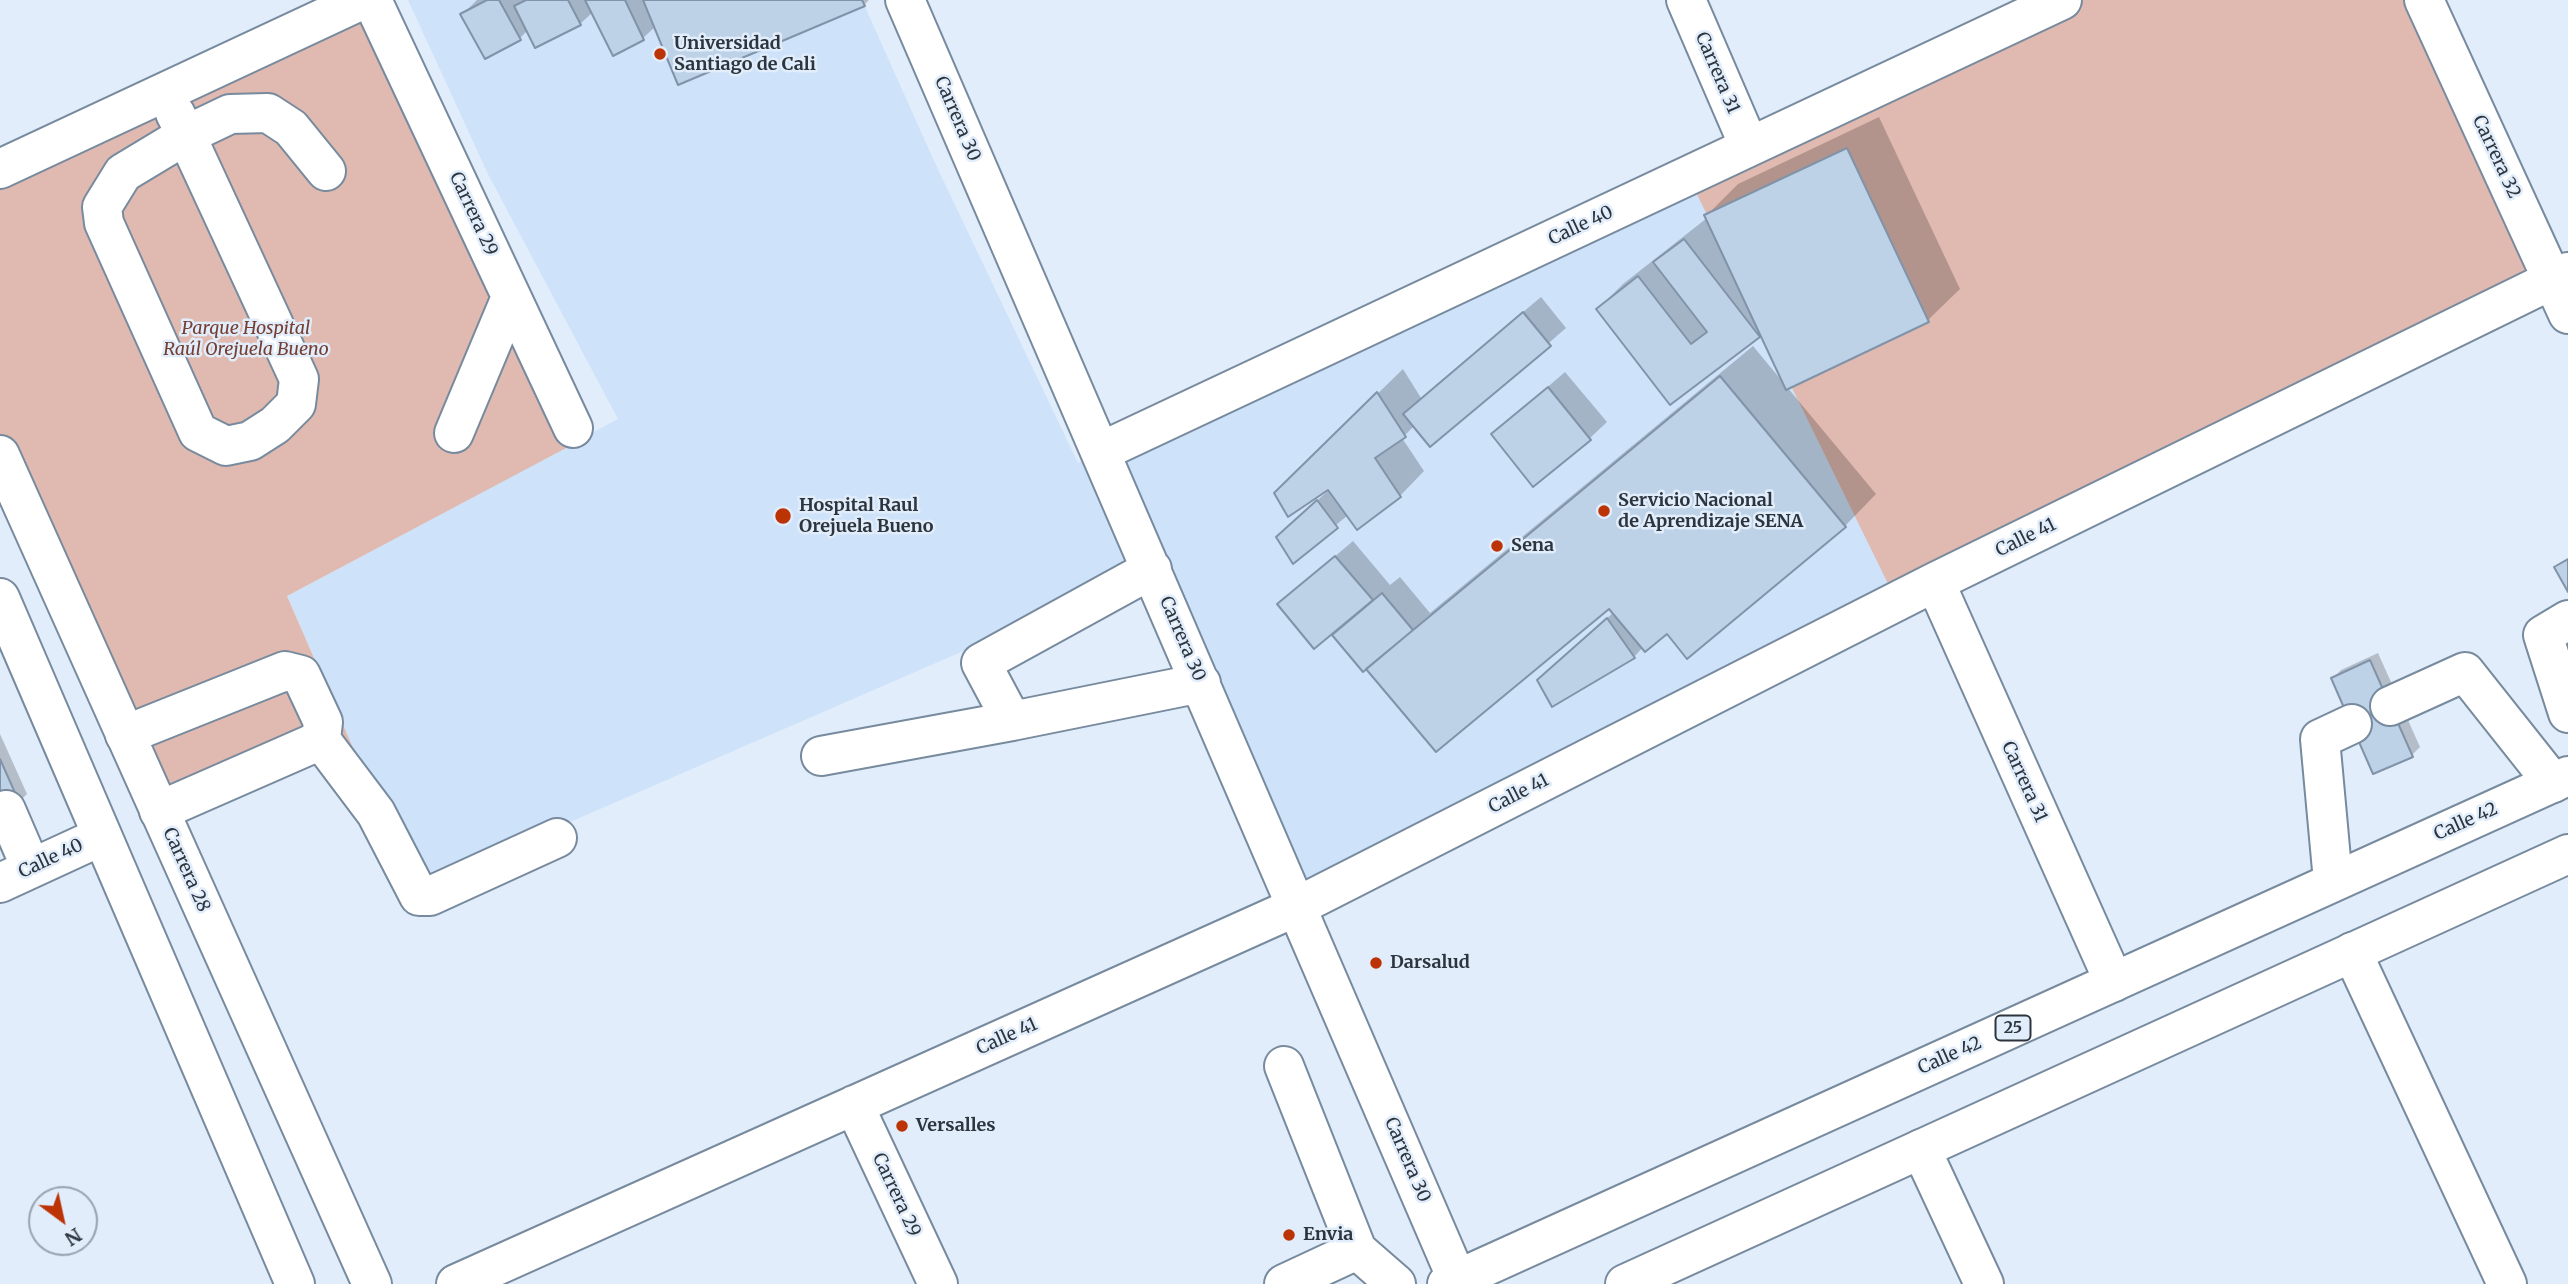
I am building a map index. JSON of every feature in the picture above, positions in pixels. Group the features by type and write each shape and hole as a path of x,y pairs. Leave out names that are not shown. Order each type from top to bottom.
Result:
{"street":[{"path":"0,169 362,0"},
{"name":"Carrera 29","path":"372,0 573,428"},
{"name":"Carrera 30","path":"905,0 1298,906 1452,1282"},
{"name":"Carrera 31","path":"1686,0 1749,146"},
{"name":"Carrera 32","path":"2424,0 2560,276 2568,314"},
{"name":"Calle 40","path":"1100,452 2054,2"},
{"path":"164,92 186,135 299,379 296,404 275,425 250,441 226,446 198,432 104,223 102,207 124,173 186,135 230,114 268,113 291,128 326,171"},
{"name":"Calle 41","path":"456,1284 1298,906 1935,582 2560,276"},
{"path":"454,433 511,297"},
{"name":"Carrera 28","path":"0,455 372,1284"},
{"path":"1012,721 981,663 1152,569"},
{"name":"Carrera 31","path":"1935,582 2114,982"},
{"path":"0,598 295,1284"},
{"path":"2568,620 2543,635 2568,713"},
{"path":"125,735 285,671 301,674 323,722 321,740 376,813 419,897 430,896 557,838"},
{"path":"2390,706 2465,672 2561,780"},
{"path":"821,756 1201,683"},
{"path":"2333,881 2320,738 2352,724"},
{"path":"159,811 321,740"},
{"name":"Calle 42","path":"1452,1282 2561,780"},
{"path":"6,810 16,876"},
{"name":"Calle 40","path":"16,876 102,836"},
{"path":"1625,1284 2568,854"},
{"path":"2353,952 2507,1284"},
{"path":"1284,1066 1357,1250 1396,1284"},
{"name":"Carrera 29","path":"855,1105 938,1284"},
{"path":"1921,1149 1984,1284"},
{"path":"1284,1284 1357,1250"}],"shaded area":[{"path":"408,0 862,0 934,161 1078,463 2062,0 2552,280 1298,906 1152,569 425,885 354,750 287,596 618,419 488,174"}],"green space":[{"path":"2062,0 2424,0 2552,280 1897,602 1688,176"},
{"name":"Parque Hospital Raúl Orejuela Bueno","path":"363,12 568,447 287,596 354,750 159,811 0,437 0,178"}],"building":[{"path":"487,0 499,0 521,40 485,59 460,14"},
{"path":"526,0 568,0 581,25 535,48 514,6"},
{"path":"585,0 625,0 644,40 613,56"},
{"path":"643,0 862,0 865,6 678,85"},
{"path":"1847,148 1929,322 1786,390 1704,215"},
{"path":"1684,239 1760,337 1670,405 1596,309 1638,276 1691,344 1707,332 1653,262"},
{"path":"1523,312 1551,346 1430,447 1403,414"},
{"path":"1720,376 1846,527 1687,659 1667,634 1645,652 1609,609 1436,752 1366,669"},
{"path":"1548,387 1591,440 1533,487 1491,434"},
{"path":"1377,392 1406,437 1375,458 1401,497 1357,530 1328,490 1288,517 1274,493"},
{"path":"1317,500 1338,528 1293,564 1276,537"},
{"path":"1335,556 1373,600 1314,649 1277,604"},
{"path":"2568,559 2568,592 2554,567"},
{"path":"1382,593 1413,630 1363,672 1332,635"},
{"path":"1607,618 1635,658 1552,707 1537,680"},
{"path":"2370,660 2413,757 2373,774 2331,678"},
{"path":"0,759 20,804 0,812"}],"place":[{"name":"Universidad Santiago de Cali","path":"660,54"},
{"name":"Servicio Nacional de Aprendizaje SENA","path":"1604,511"},
{"name":"Hospital Raul Orejuela Bueno","path":"783,516"},
{"name":"Sena","path":"1497,546"},
{"name":"Darsalud","path":"1376,963"},
{"name":"Versalles","path":"902,1126"},
{"name":"Envia","path":"1289,1235"}]}
